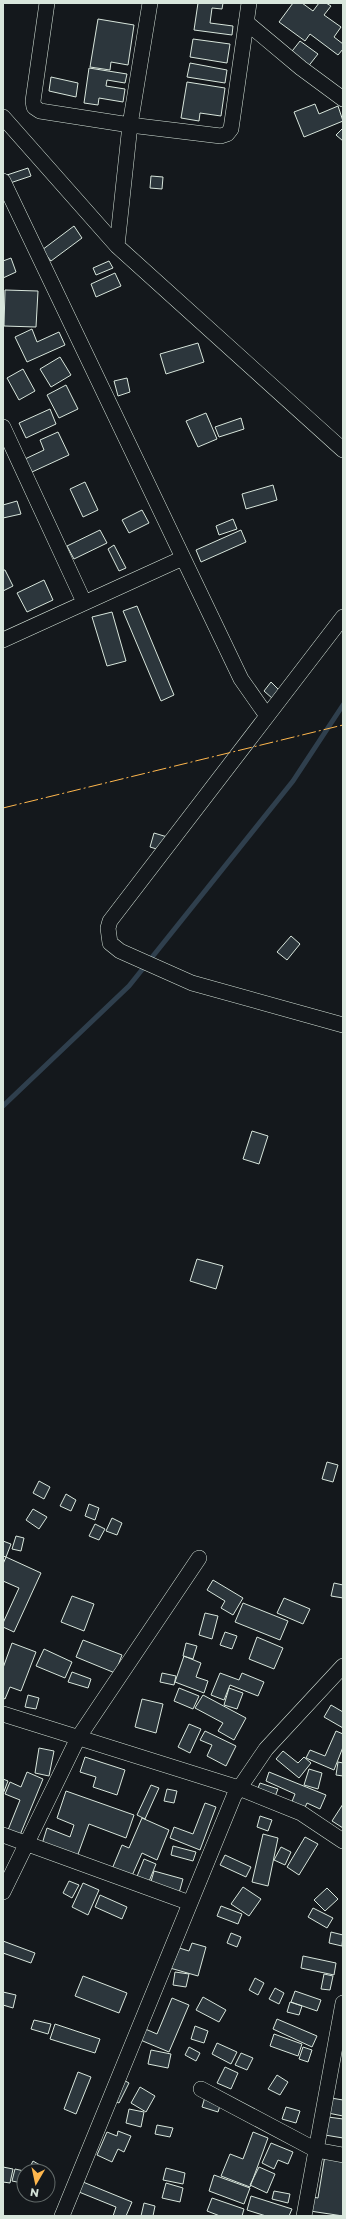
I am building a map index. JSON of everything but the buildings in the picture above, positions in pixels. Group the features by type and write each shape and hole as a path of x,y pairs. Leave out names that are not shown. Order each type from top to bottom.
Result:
{"street":[{"path":"47,3 33,101 34,107 40,111 130,125 221,136 227,134 231,129 249,3"},
{"path":"117,246 130,125 150,3"},
{"path":"246,22 301,68 343,99"},
{"path":"3,117 117,246 343,450"},
{"path":"3,181 241,679 267,716"},
{"path":"3,427 84,602"},
{"path":"3,640 183,558"},
{"path":"343,617 110,921 108,928 110,943 120,951 192,983 343,1025"},
{"path":"3,1892 78,1738 199,1558"},
{"path":"62,2216 234,1796 266,1749 343,1666"},
{"path":"3,1714 239,1788 301,1813 343,1841"},
{"path":"3,1835 190,1903"},
{"path":"304,2216 343,2002"},
{"path":"201,2089 316,2150 343,2155"}],"waterway":[{"path":"3,1106 129,986 293,781 343,705"}],"power":[{"path":"3,808 343,725"}]}
